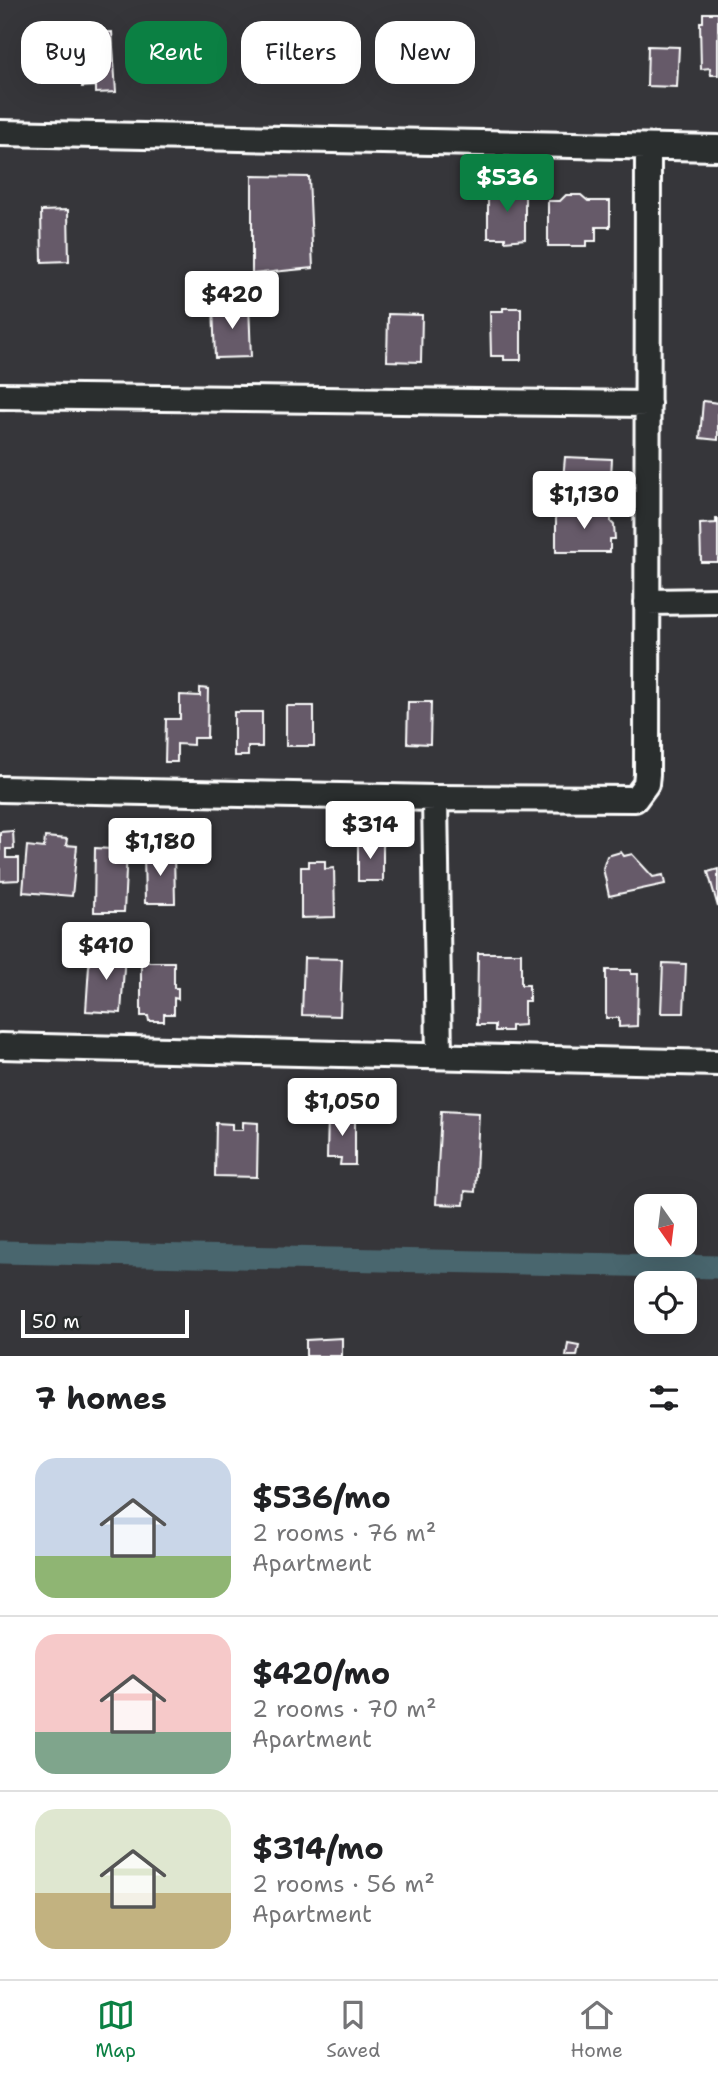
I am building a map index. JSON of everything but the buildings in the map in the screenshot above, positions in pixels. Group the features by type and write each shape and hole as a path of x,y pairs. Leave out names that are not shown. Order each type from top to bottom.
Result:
{"street":[{"path":"0,133 718,148"},
{"path":"0,789 435,798 635,799 646,784 648,147"},
{"path":"0,396 648,404"},
{"path":"647,602 718,601"},
{"path":"435,798 439,1056"},
{"path":"0,1046 718,1063"}],"waterway":[{"path":"0,1252 718,1267"}]}
